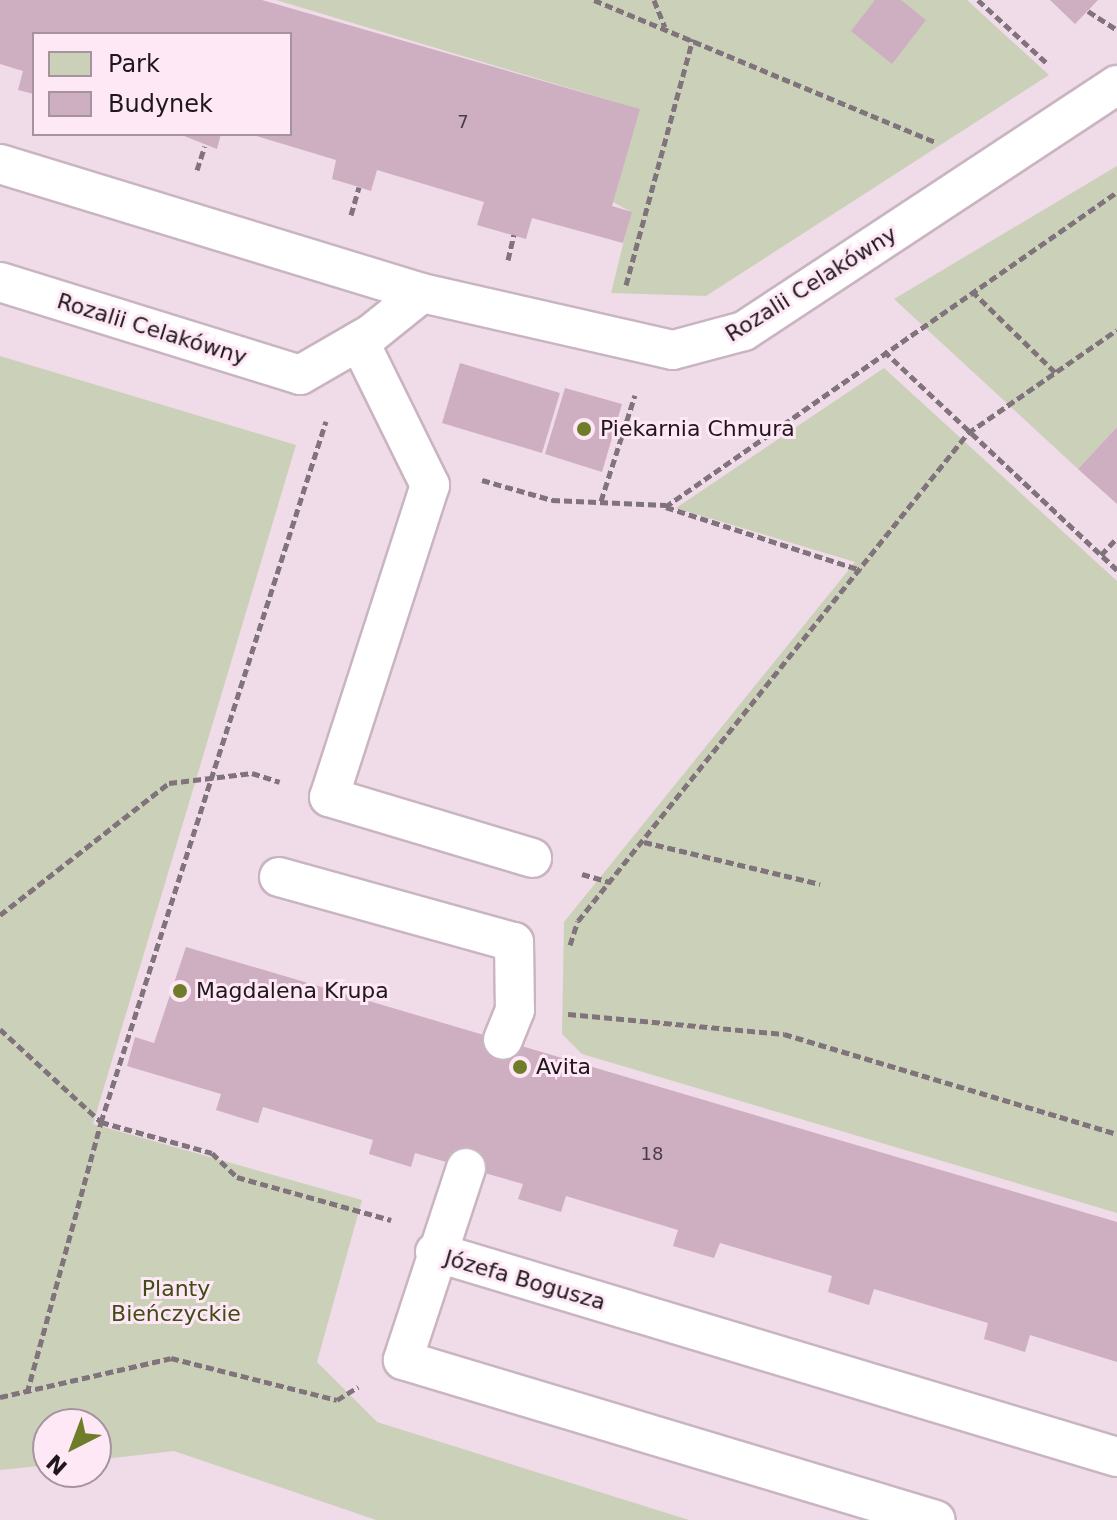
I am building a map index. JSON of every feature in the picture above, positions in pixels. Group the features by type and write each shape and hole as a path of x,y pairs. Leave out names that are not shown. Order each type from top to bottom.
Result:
{"lane":[{"name":"Rozalii Celakówny","path":"0,164 422,293 647,349 715,343 759,322 1117,85"},
{"name":"Rozalii Celakówny","path":"0,282 300,375 345,349 422,293"},
{"path":"345,349 430,485 329,797 532,858"},
{"path":"279,877 514,942 509,1025"},
{"path":"438,1240 466,1168"},
{"name":"Józefa Bogusza","path":"403,1360 438,1240 1117,1457"},
{"path":"403,1360 936,1520"}],"path":[{"path":"594,0 665,27 950,149"},
{"path":"654,0 665,27"},
{"path":"978,0 1061,77"},
{"path":"1088,11 1117,30"},
{"path":"622,302 693,39"},
{"path":"194,178 205,146"},
{"path":"349,224 359,187"},
{"path":"861,570 665,507 884,351 1117,192"},
{"path":"506,269 514,235"},
{"path":"972,291 1056,373"},
{"path":"568,951 578,921 968,433 1117,330"},
{"path":"27,1393 101,1122 332,405 345,349"},
{"path":"884,351 1117,570"},
{"path":"601,501 639,381"},
{"path":"416,460 552,500 666,505"},
{"path":"1101,555 1117,538"},
{"path":"0,915 169,783 252,773 329,797"},
{"path":"644,842 820,884"},
{"path":"509,1025 784,1034 1117,1134"},
{"path":"0,1029 101,1122 212,1153 237,1177 438,1240"},
{"path":"0,1397 171,1358 337,1400 403,1360"}],"green space":[{"path":"276,0 967,0 1049,75 706,296 611,293 631,212 613,202 639,109"},
{"path":"1117,166 1117,427 1078,469 894,299"},
{"name":"Planty Bieńczyckie","path":"0,356 296,445 93,1124 362,1200 317,1362 377,1422 689,1520 376,1520 174,1451 112,1458 112,1408 32,1408 32,1467 0,1470"},
{"path":"884,368 1117,581 1117,1213 582,1054 562,1034 564,922 855,562 676,508"}],"building":[{"path":"0,0 262,0 640,109 612,206 632,212 623,243 532,218 526,239 477,225 484,202 377,170 371,191 332,179 336,160 256,136 292,136 292,32 32,32 32,94 18,90 23,71 0,64"},
{"path":"875,0 901,0 926,20 892,64 851,31"},
{"path":"1050,0 1098,0 1075,24"},
{"path":"184,136 220,136 217,149"},
{"path":"460,363 560,393 542,453 442,423"},
{"name":"Piekarnia Chmura","path":"565,388 622,404 602,472 545,454"},
{"path":"1117,427 1117,504 1078,469"},
{"path":"186,947 1117,1222 1117,1362 1030,1335 1025,1352 984,1339 988,1323 874,1289 869,1305 828,1292 832,1276 720,1243 714,1258 673,1246 678,1230 566,1196 561,1212 518,1199 523,1184 415,1153 411,1167 369,1154 373,1140 263,1107 258,1123 216,1110 221,1094 127,1066 135,1037 154,1043"}],"place":[{"name":"Piekarnia Chmura","path":"584,429"},
{"name":"Magdalena Krupa","path":"180,991"},
{"name":"Avita","path":"520,1067"}]}
